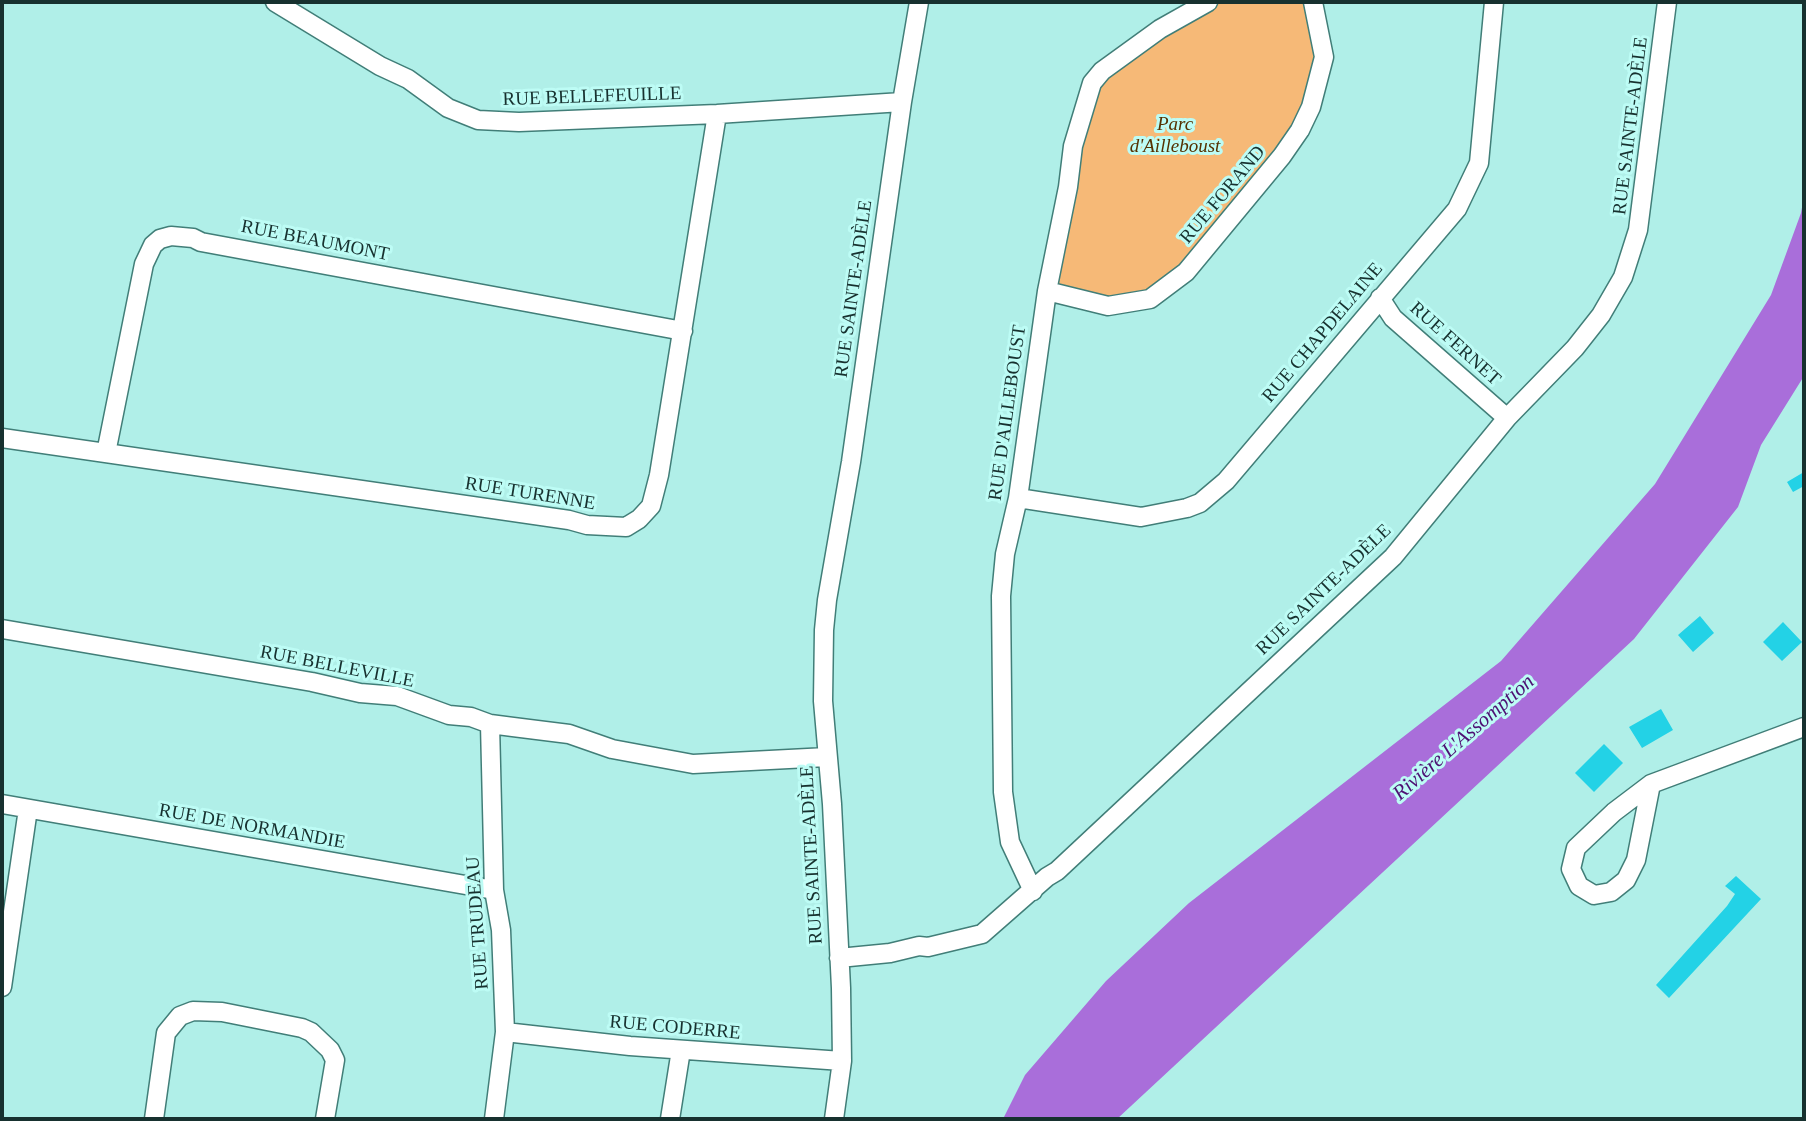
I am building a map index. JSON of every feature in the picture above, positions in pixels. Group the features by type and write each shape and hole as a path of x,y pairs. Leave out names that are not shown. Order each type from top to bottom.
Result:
{"street":[{"name":"RUE BELLEFEUILLE","path":"275,2 380,66 408,79 449,108 478,120 519,122 718,114 902,102"},
{"name":"RUE SAINTE-ADÈLE","path":"834,1119 842,1060 832,804 823,701 824,631 919,2"},
{"name":"RUE D'AILLEBOUST","path":"1033,891 1010,842 1003,792 1001,596 1005,554 1018,498 1047,291 1068,187 1073,146 1092,83 1124,54 1208,2"},
{"name":"RUE FORAND","path":"1047,291 1108,306 1150,299 1186,272 1282,156 1300,130 1311,107 1324,57 1313,2"},
{"name":"RUE CHAPDELAINE","path":"1018,498 1141,517 1200,503 1226,481 1380,298 1448,222 1476,170 1494,2"},
{"name":"RUE SAINTE-ADÈLE","path":"839,958 928,947 982,934 1047,877 1057,872 1393,557 1507,418 1575,348 1601,315 1623,276 1641,220 1643,181 1667,2"},
{"name":"RUE TURENNE","path":"2,438 569,520 587,525 626,527 639,519 651,506 659,475 718,114"},
{"name":"RUE BEAUMONT","path":"106,453 144,264 153,245 160,239 171,236 683,331"},
{"name":"RUE FERNET","path":"1380,298 1392,318 1507,418"},
{"name":"RUE BELLEVILLE","path":"2,629 360,693 397,696 463,718 471,717 490,724 569,734 612,749 693,764 827,757"},
{"name":"RUE TRUDEAU","path":"490,724 494,890 501,930 506,1032 494,1119"},
{"path":"1651,784 1636,859 1626,880 1611,892 1594,895 1579,886 1570,869 1576,848 1614,812 1651,784 1804,727"},
{"name":"RUE DE NORMANDIE","path":"2,804 494,890"},
{"path":"3,976 28,809"},
{"path":"153,1119 166,1033 180,1016 193,1011 222,1012 311,1032 323,1042 335,1060 325,1119"},
{"name":"RUE CODERRE","path":"506,1032 630,1046 842,1060"},
{"path":"670,1119 681,1050"}],"green space":[{"name":"Parc d'Ailleboust","path":"1208,2 1313,2 1318,20 1311,107 1166,289 1108,306 1047,291 1092,83"}],"water":[{"name":"Rivière L'Assomption","path":"1804,196 1804,376 1761,445 1738,507 1634,639 1117,1119 1003,1119 1025,1075 1106,981 1189,903 1501,661 1655,484 1771,295 1801,213"}],"building":[{"path":"1804,472 1804,486 1793,492 1787,482"},
{"path":"1700,616 1714,633 1693,652 1678,635"},
{"path":"1783,622 1802,642 1782,661 1763,642"},
{"path":"1661,709 1673,730 1642,748 1629,727"},
{"path":"1604,744 1623,763 1594,792 1575,773"},
{"path":"1736,876 1761,899 1669,998 1656,985 1727,906 1735,894 1725,886"}]}
